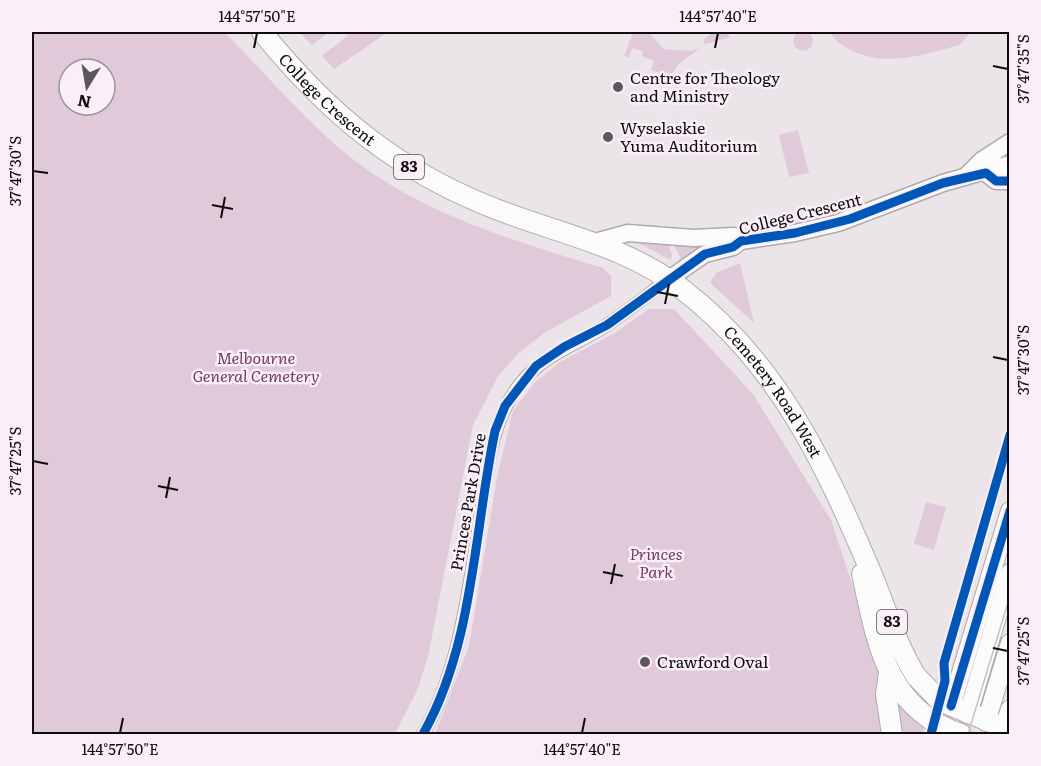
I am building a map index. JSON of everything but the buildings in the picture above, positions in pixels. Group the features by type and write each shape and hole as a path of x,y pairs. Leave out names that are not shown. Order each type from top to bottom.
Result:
{"highway":[{"name":"College Crescent","path":"262,32 333,111 362,135 406,165 445,187 485,204 595,242 635,259 669,279"},
{"name":"Cemetery Road West","path":"669,279 720,322 779,392 824,465 911,669 929,692 960,710"},
{"name":"Cemetery Road West","path":"851,524 874,627 889,673 912,705 952,733"},
{"path":"889,673 886,694 892,735"},
{"name":"83","path":"960,710 999,726"},
{"path":"952,733 960,710"}],"main road":[{"name":"College Crescent","path":"965,177 982,160 1010,142"},
{"name":"College Crescent","path":"669,279 705,254 734,247 741,241 795,233 844,221 965,177 986,173 999,165 1010,164"},
{"name":"College Crescent","path":"986,173 996,181 1010,181"},
{"path":"595,242 628,233 693,238 734,236 741,241"},
{"path":"960,710 1010,511"},
{"path":"960,710 1010,573"},
{"path":"999,726 1010,643"}],"street":[{"name":"Princes Park Drive","path":"423,735 456,649 492,441 505,406 520,383 546,358 607,325 669,279"}],"green space":[{"path":"799,31 807,31 813,37 813,45 807,51 799,51 793,45 793,37"},
{"name":"Melbourne General Cemetery","path":"32,32 224,32 319,130 354,160 382,179 411,196 473,225 603,268 611,276 611,296 544,333 519,353 498,376 473,425 428,657 417,691 395,734 32,734"},
{"path":"299,32 329,32 312,45"},
{"path":"352,32 388,32 334,69 322,56"},
{"path":"633,32 648,32 664,49 691,51 700,48 678,65 670,77 651,70 654,61 642,56 643,51 632,48 629,58 624,56"},
{"path":"713,32 723,32 731,37 705,44 703,40"},
{"path":"831,32 970,32 961,44 956,46 914,56 887,59 874,58 847,48 833,37"},
{"path":"798,130 809,173 789,177 779,135"},
{"path":"630,239 667,242 672,255 671,260"},
{"path":"672,241 721,241 682,261"},
{"path":"740,263 754,323 710,283 716,273"},
{"name":"Princes Park","path":"649,309 674,309 753,394 831,520 883,678 885,734 435,734 469,646 497,477 513,411 535,382 560,362 615,333"},
{"path":"926,502 946,507 934,550 914,544"},
{"path":"893,694 924,728 922,734 898,734"}],"tram line":[{"path":"968,734 1010,596"}],"cycle path":[{"path":"423,734 440,699 463,625 495,431 505,406 536,366 564,347 607,325 705,254 733,247 741,241 795,233 850,219 943,183 986,173 996,181 1010,181"},
{"path":"931,734 945,681 944,663 1010,435"},
{"path":"951,706 1010,511"}],"place":[{"name":"Centre for Theology and Ministry","path":"618,87"},
{"name":"Wyselaskie Yuma Auditorium","path":"608,137"},
{"name":"Crawford Oval","path":"645,662"}]}
